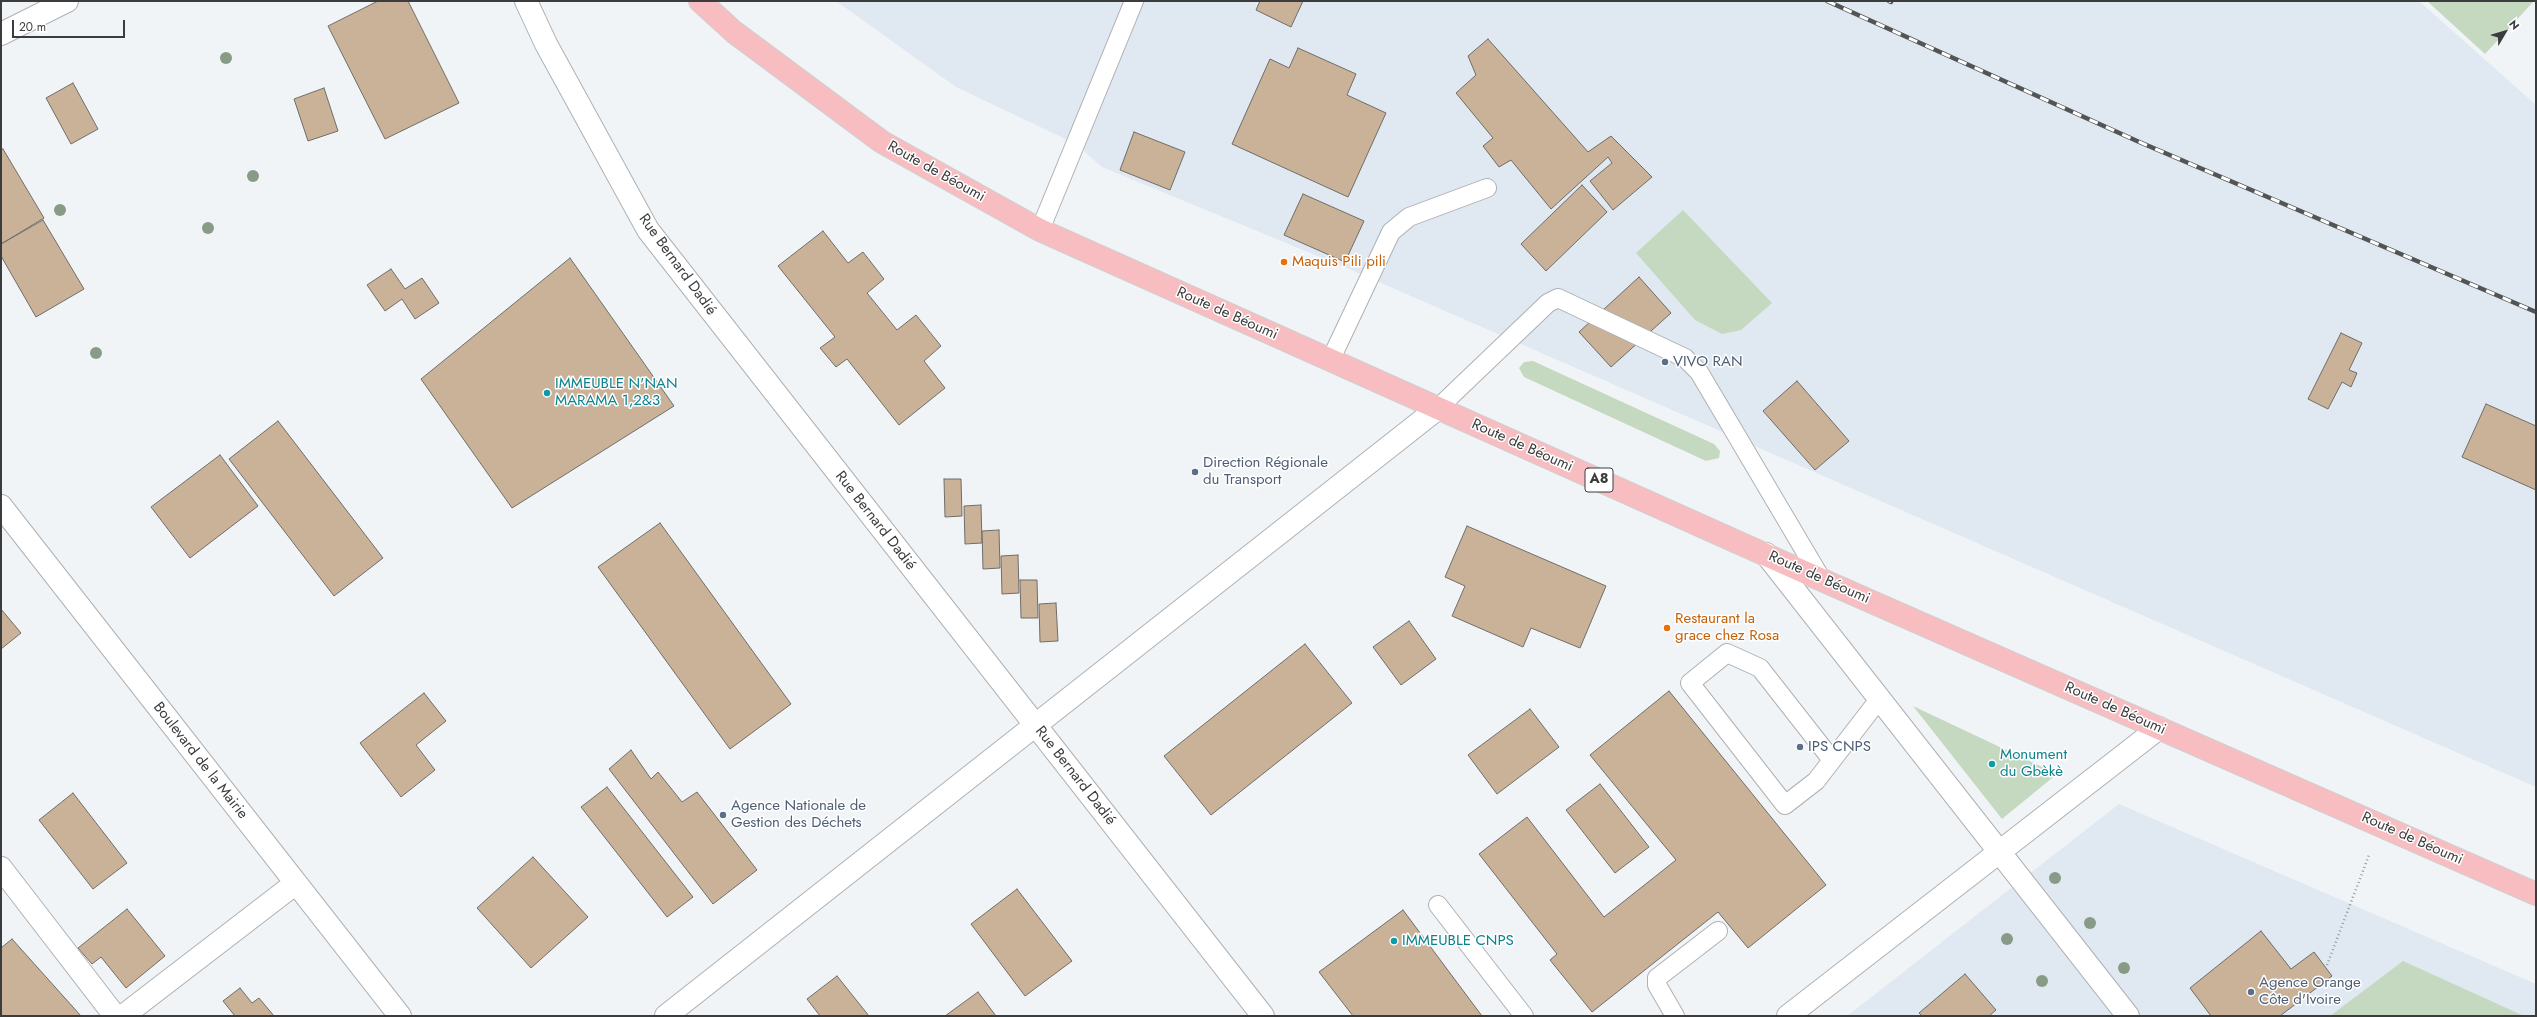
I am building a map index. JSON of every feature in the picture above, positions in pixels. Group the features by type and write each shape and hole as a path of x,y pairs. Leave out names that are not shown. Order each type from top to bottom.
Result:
{"main road":[{"name":"Route de Béoumi","path":"700,1 734,32 882,142 1040,230 1822,580 2536,894"}],"street":[{"path":"1,34 67,1"},
{"name":"Rue Bernard Dadié","path":"526,1 546,44 648,230 1263,1016"},
{"path":"666,1016 1437,409"},
{"name":"Boulevard de la Mairie","path":"1,506 400,1016"},
{"path":"1766,554 2128,1016"},
{"path":"1788,1016 2159,728"},
{"path":"1,868 115,1016"},
{"path":"124,1016 296,883"}],"lane":[{"path":"1040,230 1134,1"},
{"path":"1330,361 1391,232 1409,217 1487,188"},
{"path":"1437,409 1548,303 1558,298 1685,358 1699,372 1822,580"},
{"path":"1832,760 1760,668 1727,653 1690,683 1785,805 1816,781 1880,698"},
{"path":"1438,905 1524,1016"},
{"path":"1675,1016 1657,985 1657,978 1718,931"}],"path":[{"path":"2327,965 2381,825"}],"shaded area":[{"path":"836,1 2419,1 2536,105 2536,787 1349,269 1102,167 1076,144 956,87"},
{"path":"2119,804 2536,984 2536,1016 1847,1016"}],"green space":[{"path":"2427,1 2534,1 2485,54"},
{"path":"1683,210 1772,303 1741,330 1722,334 1695,320 1636,253"},
{"path":"1533,361 1714,444 1720,451 1719,458 1706,461 1524,377 1519,368 1524,362"},
{"path":"1913,706 2057,774 2002,819"},
{"path":"2403,961 2524,1016 2330,1016"}],"building":[{"path":"378,1 408,1 459,103 385,139 328,26"},
{"path":"1260,1 1303,1 1291,27 1256,10"},
{"path":"1488,39 1588,152 1611,136 1652,177 1613,210 1590,181 1612,163 1608,157 1551,209 1511,160 1499,167 1483,146 1493,138 1456,93 1476,75 1468,56"},
{"path":"1298,48 1356,74 1347,95 1386,113 1348,197 1232,144 1270,59 1289,68"},
{"path":"73,83 98,129 71,144 46,98"},
{"path":"324,88 338,131 308,141 294,99"},
{"path":"1134,132 1185,152 1170,190 1120,170"},
{"path":"3,149 44,218 1,244 1,150"},
{"path":"1582,185 1607,212 1546,271 1521,244"},
{"path":"1303,194 1364,221 1345,262 1284,235"},
{"path":"43,220 84,289 36,317 1,256 1,244"},
{"path":"823,231 848,263 863,252 884,279 867,293 897,330 916,315 941,346 924,361 945,388 899,425 847,359 836,367 820,348 835,337 778,266"},
{"name":"IMMEUBLE N'NAN MARAMA 1,2&3","path":"570,258 674,406 512,508 421,379"},
{"path":"391,269 405,289 422,278 439,303 415,319 402,299 385,311 367,285"},
{"path":"1639,277 1671,313 1611,367 1579,332"},
{"path":"2341,333 2362,343 2349,370 2357,373 2351,387 2342,382 2328,409 2308,399"},
{"path":"1797,381 1849,441 1815,470 1763,411"},
{"path":"2486,404 2536,426 2536,490 2462,457"},
{"path":"278,421 383,558 334,596 229,459"},
{"path":"220,455 258,506 190,558 151,507"},
{"path":"944,479 961,479 962,516 945,517"},
{"path":"981,505 982,543 965,544 964,506"},
{"path":"660,523 791,704 730,749 598,567"},
{"path":"1467,526 1606,586 1580,648 1531,628 1523,647 1452,616 1465,586 1445,577"},
{"path":"999,530 1000,568 983,569 982,531"},
{"path":"1018,555 1019,593 1002,594 1001,556"},
{"path":"1020,580 1037,580 1038,618 1021,618"},
{"path":"1056,603 1058,641 1040,642 1039,604"},
{"path":"1,609 21,633 1,649"},
{"path":"1409,621 1436,659 1401,685 1373,647"},
{"path":"1305,644 1352,703 1211,815 1164,756"},
{"path":"1669,691 1826,885 1748,948 1718,912 1592,1012 1550,960 1557,954 1479,854 1527,817 1604,917 1676,860 1590,755"},
{"path":"424,693 446,721 416,745 435,770 401,797 360,743"},
{"path":"1530,709 1559,747 1497,794 1468,755"},
{"path":"631,750 651,779 658,772 682,802 697,792 757,870 713,904 609,769"},
{"path":"1600,784 1649,847 1615,873 1566,810"},
{"path":"607,787 693,897 667,917 581,807"},
{"path":"73,793 127,863 93,889 39,820"},
{"path":"533,857 588,917 531,968 477,908"},
{"path":"1017,889 1072,961 1025,996 971,924"},
{"path":"127,909 165,956 126,988 101,957 92,964 78,948"},
{"name":"IMMEUBLE CNPS","path":"1403,910 1482,1016 1353,1016 1319,972"},
{"path":"2261,931 2291,969 2314,952 2332,976 2280,1016 2211,1016 2190,988"},
{"path":"12,939 81,1016 1,1016 1,948"},
{"path":"1965,974 1996,1010 1989,1016 1922,1016 1919,1013"},
{"path":"837,976 869,1016 820,1016 807,999"},
{"path":"240,988 252,1003 259,998 274,1016 235,1016 223,1001"},
{"path":"978,992 996,1016 945,1016"}],"railway":[{"path":"1827,1 2137,141 2536,312"}],"place":[{"name":"Maquis Pili pili","path":"1284,262"},
{"name":"VIVO RAN","path":"1665,362"},
{"name":"IMMEUBLE N'NAN MARAMA 1,2&3","path":"547,393"},
{"name":"Direction Régionale du Transport","path":"1195,472"},
{"name":"Restaurant la grace chez Rosa","path":"1667,628"},
{"name":"IPS CNPS","path":"1800,747"},
{"name":"Monument du Gbèkè","path":"1992,764"},
{"name":"Agence Nationale de Gestion des Déchets","path":"723,815"},
{"name":"IMMEUBLE CNPS","path":"1394,941"},
{"name":"Agence Orange Côte d'Ivoire","path":"2251,992"}]}
